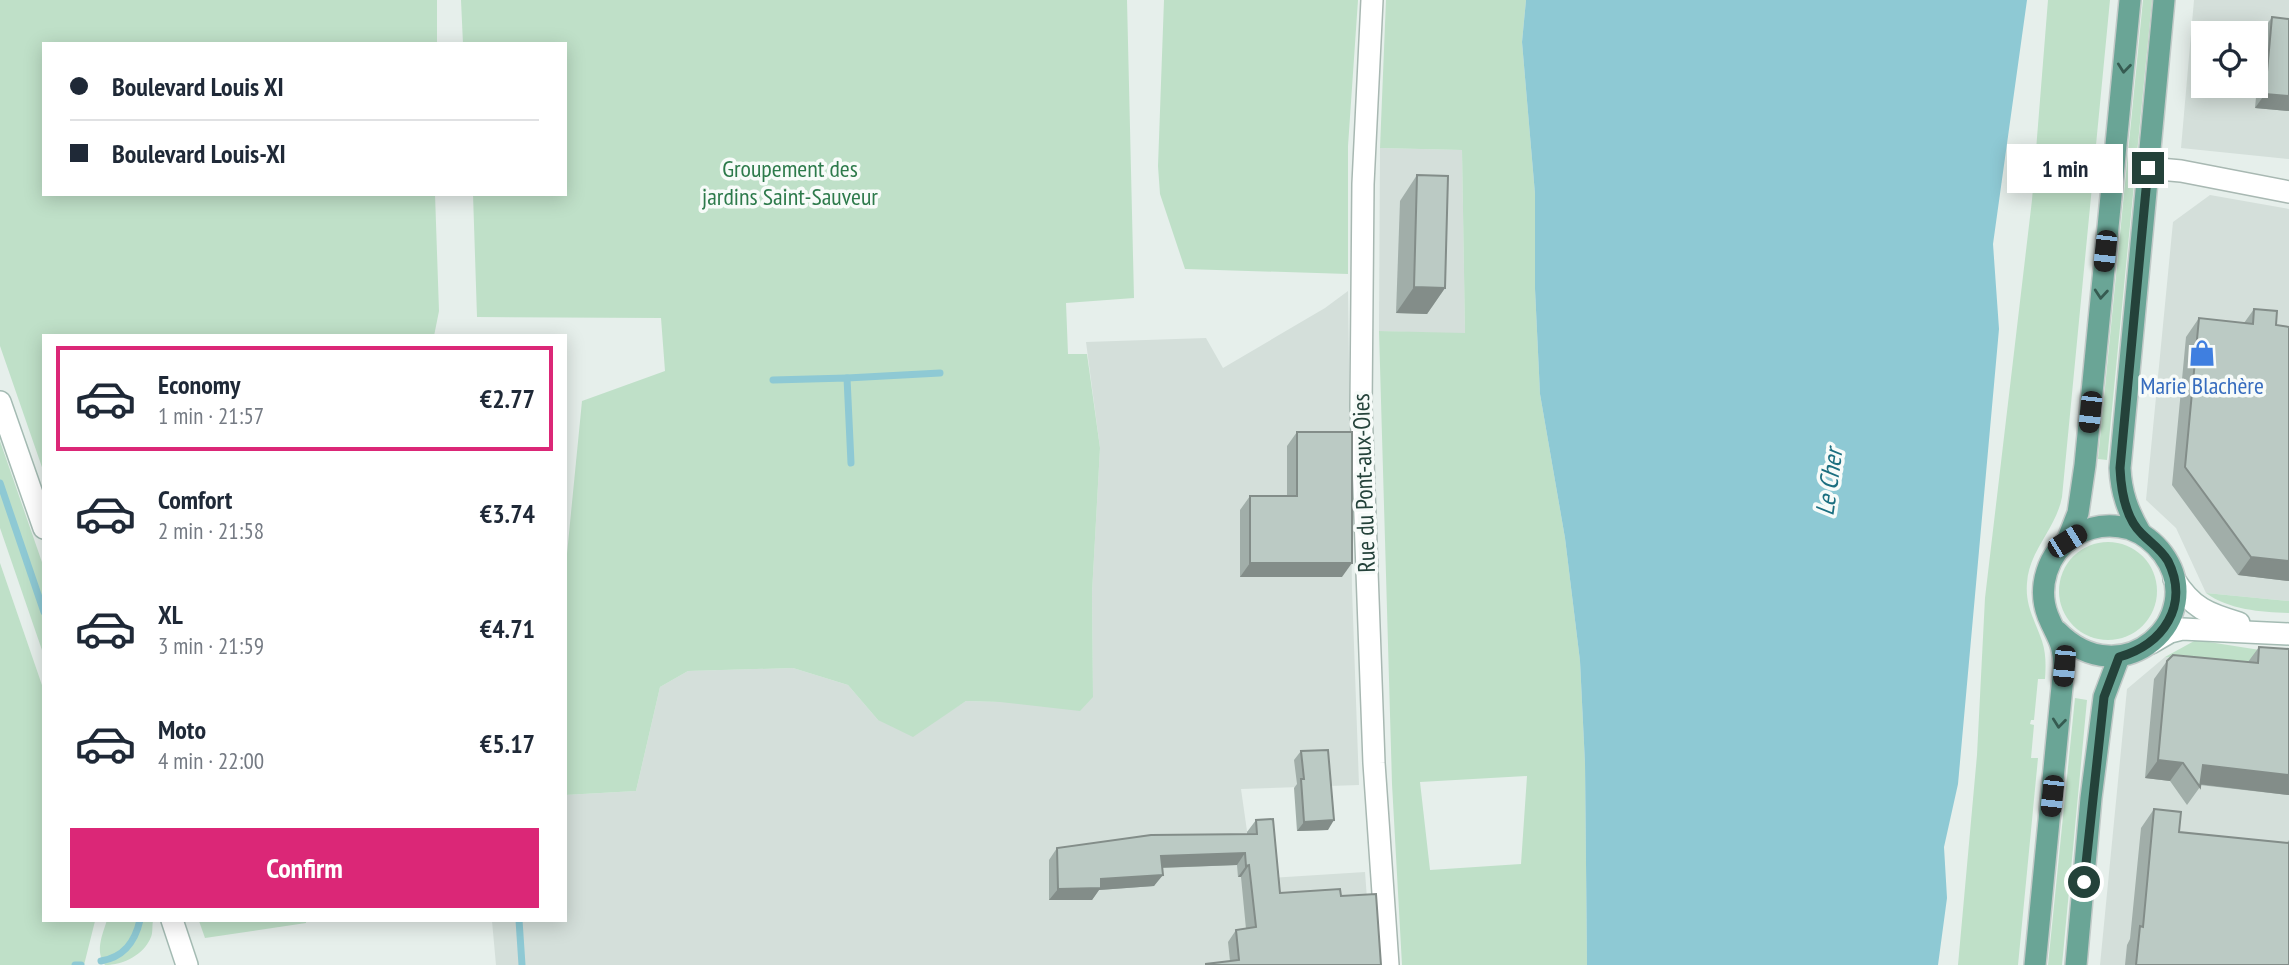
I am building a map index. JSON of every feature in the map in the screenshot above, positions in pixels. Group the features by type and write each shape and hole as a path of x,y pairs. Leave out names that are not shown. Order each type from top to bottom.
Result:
{"main road":[{"path":"2067,541 2078,513 2085,465 2130,0"},
{"path":"2140,532 2128,512 2120,468 2164,0"},
{"path":"2035,965 2064,666 2064,652 2044,601 2048,568 2067,541 2084,530 2102,526 2121,526 2140,532 2156,544 2168,561 2174,579 2175,598 2171,615 2162,631 2149,644 2119,657 2102,657 2085,653 2069,644 2057,631"},
{"path":"2076,965 2091,798 2104,697 2119,657"}],"street":[{"name":"Rue du Pont-aux-Oies","path":"1372,0 1363,184 1361,407 1374,763 1388,965"},
{"path":"2148,168 2181,171 2289,192"},
{"path":"0,402 42,522"},
{"path":"2174,579 2191,602 2203,611 2241,624 2289,633"},
{"path":"2149,644 2170,632 2182,629 2289,633"},
{"path":"173,922 187,965"}],"shaded area":[{"path":"2194,0 2289,0 2289,159 2181,148 2191,34 2191,98 2268,98 2268,21 2192,21"},
{"path":"1380,148 1462,150 1465,334 1379,331"},
{"path":"2210,195 2289,209 2289,601 2206,593 2176,528 2146,500 2173,222"},
{"path":"1348,291 1352,589 1359,785 1241,789 1247,831 1265,831 1270,878 1365,872 1372,965 496,965 492,922 567,922 567,795 636,791 660,687 688,671 793,668 848,685 878,720 941,717 966,701 1093,697 1092,593 1100,448 1086,342 1206,338 1223,368 1325,308"},
{"path":"2165,657 2289,669 2289,965 2100,965 2127,689"}],"green space":[{"path":"0,0 437,0 437,42 42,42 42,196 435,196 439,311 434,334 42,334 42,467 0,346"},
{"name":"Groupement des jardins Saint-Sauveur","path":"461,0 1127,0 1134,298 1066,303 1068,354 1087,354 1100,448 1092,593 1093,697 1080,711 966,701 913,737 878,720 848,685 793,668 688,671 660,687 636,791 567,795 567,554 582,401 665,371 661,318 477,317 473,196 567,196 567,42 463,42"},
{"path":"1164,0 1358,0 1348,146 1348,274 1185,269 1160,194 1158,166"},
{"path":"1386,0 1526,0 1522,42 1535,194 1535,289 1540,394 1565,538 1580,661 1585,764 1587,965 1402,965 1392,784 1379,331 1465,333 1462,150 1380,148","holes":["1527,776 1521,864 1430,870 1420,782"]},
{"path":"2048,0 2110,0 2062,497 2059,509 2032,560 2027,583 2029,606 2043,646 2046,669 2045,679 2038,679 2034,720 2031,720 2030,724 2034,725 2031,758 2038,758 2018,965 1958,965 1977,755 1985,598 2032,200"},
{"path":"2143,0 2152,0 2107,460 2098,459"},
{"path":"0,441 42,562 42,650 0,528"},
{"path":"2108,542 2135,550 2149,564 2157,591 2149,618 2135,632 2108,640 2081,632 2067,618 2059,591 2067,564 2081,550"},
{"path":"0,563 42,685 42,922 95,922 84,965 0,965"},
{"path":"2206,593 2289,601 2289,613 2235,607"},
{"path":"2196,640 2260,650 2246,665 2165,657"},
{"path":"2075,698 2087,700 2062,965 2048,965"},
{"path":"106,922 153,922 148,943 138,954 119,963 105,965 100,954"},
{"path":"199,922 306,922 306,923 205,938"}],"water":[{"name":"Le Cher","path":"1526,0 2027,0 1993,244 1999,329 1958,784 1944,847 1947,898 1938,965 1587,965 1585,764 1580,661 1565,538 1540,394 1535,289 1535,194 1522,42"}],"building":[{"path":"2272,17 2289,19 2289,96 2268,94"},
{"path":"1417,175 1448,176 1445,288 1414,287"},
{"path":"2254,309 2277,311 2276,325 2289,327 2289,561 2251,557 2185,467 2199,318 2253,324"},
{"path":"1297,432 1352,432 1352,563 1250,563 1250,496 1297,496"},
{"path":"2259,647 2289,649 2289,775 2203,765 2200,787 2183,763 2158,760 2167,661 2173,655 2258,663"},
{"path":"1328,750 1334,820 1304,822 1301,751"},
{"path":"2154,809 2181,812 2179,832 2289,843 2289,965 2136,965 2140,926 2143,927"},
{"path":"1273,819 1280,893 1340,889 1341,896 1376,894 1381,965 1206,965 1239,960 1236,930 1256,927 1249,865 1246,866 1245,853 1161,856 1163,875 1101,879 1101,888 1058,889 1057,848 1151,835 1257,834 1256,820"}],"waterway":[{"path":"847,378 940,373"},
{"path":"773,380 847,378 851,463"},
{"path":"0,483 42,606"},
{"path":"101,961 116,956 132,942 139,922"},
{"path":"519,922 522,965"},
{"path":"75,965 81,965"}],"place":[{"name":"Marie Blachère","path":"2202,353"}],"route":[{"path":"2084,882 2104,697 2112,672 2119,657 2149,644 2162,631 2171,615 2175,598 2174,579 2168,561 2156,544 2140,532 2128,512 2120,468 2148,168"}]}
